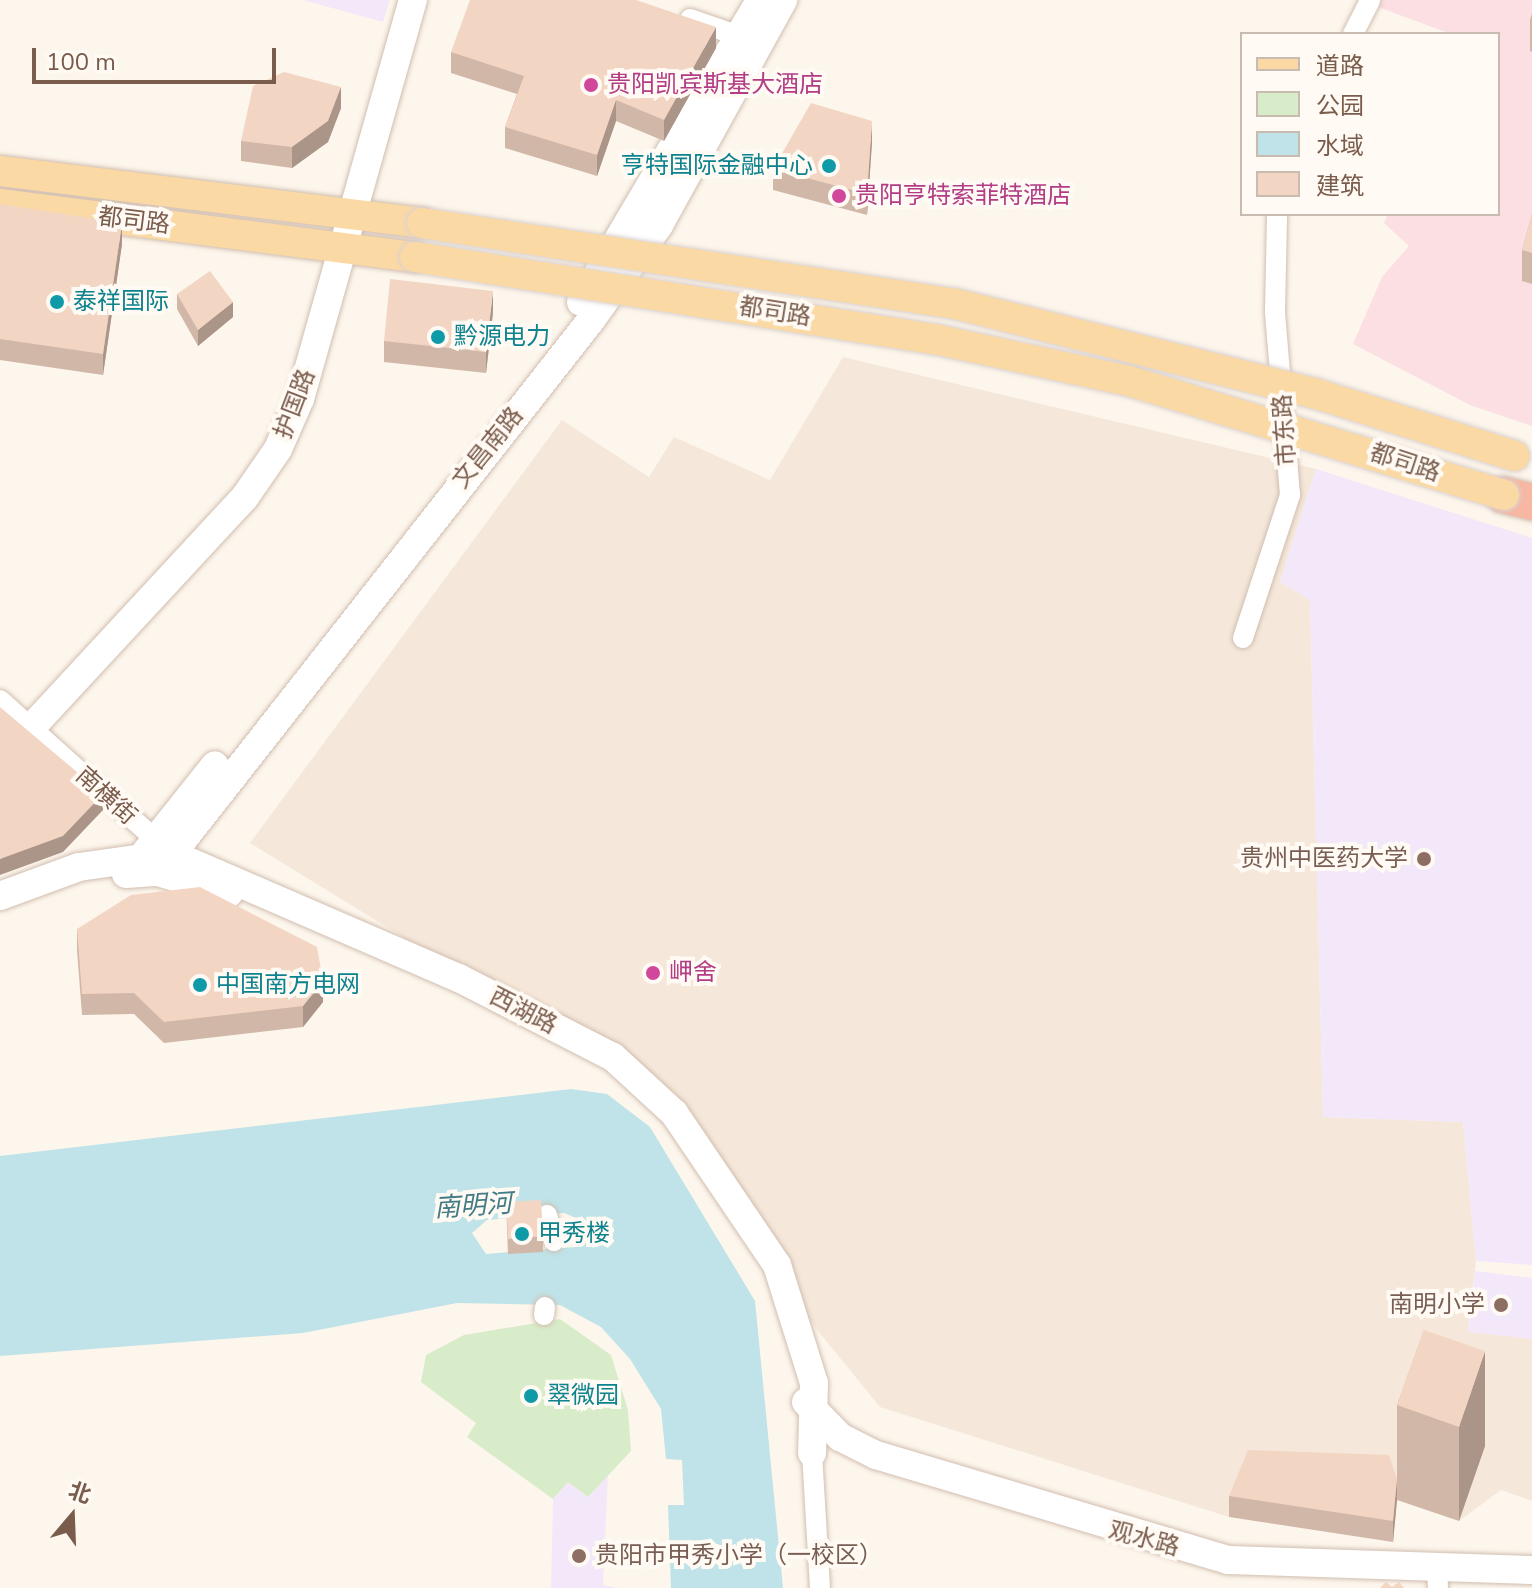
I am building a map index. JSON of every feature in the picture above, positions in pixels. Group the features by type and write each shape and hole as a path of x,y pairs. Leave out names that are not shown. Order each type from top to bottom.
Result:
{"main road":[{"name":"护国路","path":"31,728 245,497 278,449 300,399 413,0"},
{"name":"文昌南路","path":"158,855 573,314 760,0"},
{"name":"文昌南路","path":"158,855 591,320 659,225 783,0"},
{"name":"都司路","path":"0,171 422,223 956,304 1317,394 1526,460"},
{"name":"都司路","path":"0,204 415,257 939,340 1085,371 1523,501"},
{"name":"西湖路","path":"158,855 217,888 451,993 638,1095 663,1120 765,1273 806,1383"},
{"name":"西湖路","path":"0,916 158,855"},
{"name":"西湖路","path":"0,896 79,867 158,855 459,978 648,1082 777,1265 806,1383 812,1453"},
{"path":"806,1383 812,1413"},
{"name":"观水路","path":"806,1383 849,1425 877,1439 1136,1520 1230,1542 1325,1552 1532,1555"},
{"name":"西湖路","path":"812,1413 812,1453"},
{"name":"观水路","path":"812,1413 876,1455 1130,1536 1228,1560 1437,1579 1532,1570"}],"street":[{"path":"1354,32 1370,0"},
{"path":"665,10 739,36"},
{"name":"市东路","path":"1243,638 1290,495 1275,312 1277,216"},
{"name":"南横街","path":"0,700 158,855"},
{"path":"547,1215 554,1241"},
{"name":"西湖路","path":"812,1453 820,1588"}],"shaded area":[{"path":"303,0 390,0 383,22"},
{"path":"1380,0 1532,0 1532,426 1470,405 1353,344 1382,277 1409,246 1384,223 1387,216 1500,216 1500,32 1446,32 1378,7"},
{"path":"843,357 1316,469 1280,582 1310,600 1323,1117 1463,1122 1476,1261 1468,1331 1532,1339 1532,1501 1501,1490 1459,1521 1485,1446 1397,1500 1248,1471 1229,1517 880,1407 792,1299 657,1093 250,843 562,420 649,477 674,437 770,480"},
{"name":"贵州中医药大学","path":"1316,469 1532,538 1532,1265 1476,1261 1463,1122 1323,1117 1310,600 1280,582"},
{"name":"南明小学","path":"1475,1271 1532,1278 1532,1339 1468,1332"},
{"name":"贵阳市甲秀小学（一校区）","path":"608,1475 603,1585 618,1588 551,1588 553,1499 568,1482 588,1497"}],"green space":[{"name":"翠微园","path":"560,1319 611,1355 628,1410 631,1451 588,1497 568,1482 553,1499 467,1437 476,1423 421,1382 426,1355 464,1335"}],"water":[{"name":"南明河","path":"571,1089 607,1094 650,1127 755,1301 783,1588 671,1588 668,1505 684,1505 682,1460 666,1459 661,1409 630,1359 601,1327 560,1305 457,1303 303,1333 0,1356 0,1156","holes":["564,1213 586,1222 587,1233 575,1247 486,1254 472,1233 487,1220"]}],"building":[{"name":"贵阳凯宾斯基大酒店","path":"470,0 636,0 716,27 664,120 616,100 597,155 505,127 524,76 451,52"},
{"path":"284,72 341,87 328,121 292,147 241,141 253,86"},
{"name":"亨特国际金融中心","path":"811,103 872,121 867,194 773,169"},
{"name":"泰祥国际","path":"0,204 122,223 103,354 0,339"},
{"path":"1532,214 1532,253 1522,250"},
{"path":"210,271 233,302 198,330 177,294"},
{"name":"黔源电力","path":"390,279 493,291 486,352 384,341"},
{"path":"0,707 103,794 63,836 0,859"},
{"name":"中国南方电网","path":"200,887 317,947 323,981 303,1006 164,1022 134,993 82,994 77,929 131,895"},
{"path":"541,1200 543,1236 508,1239 506,1202"},
{"path":"1424,1330 1485,1351 1459,1427 1397,1405"},
{"path":"1248,1450 1389,1455 1397,1479 1393,1521 1229,1496"},
{"path":"1386,1582 1392,1587 1399,1582 1404,1588 1380,1588"}],"place":[{"name":"贵阳凯宾斯基大酒店","path":"591,85"},
{"name":"亨特国际金融中心","path":"829,166"},
{"name":"贵阳亨特索菲特酒店","path":"839,196"},
{"name":"泰祥国际","path":"57,302"},
{"name":"黔源电力","path":"438,337"},
{"name":"贵州中医药大学","path":"1424,859"},
{"name":"岬舍","path":"653,973"},
{"name":"中国南方电网","path":"200,985"},
{"name":"甲秀楼","path":"522,1234"},
{"name":"南明小学","path":"1501,1305"},
{"name":"翠微园","path":"531,1396"},
{"name":"贵阳市甲秀小学（一校区）","path":"579,1556"}]}
